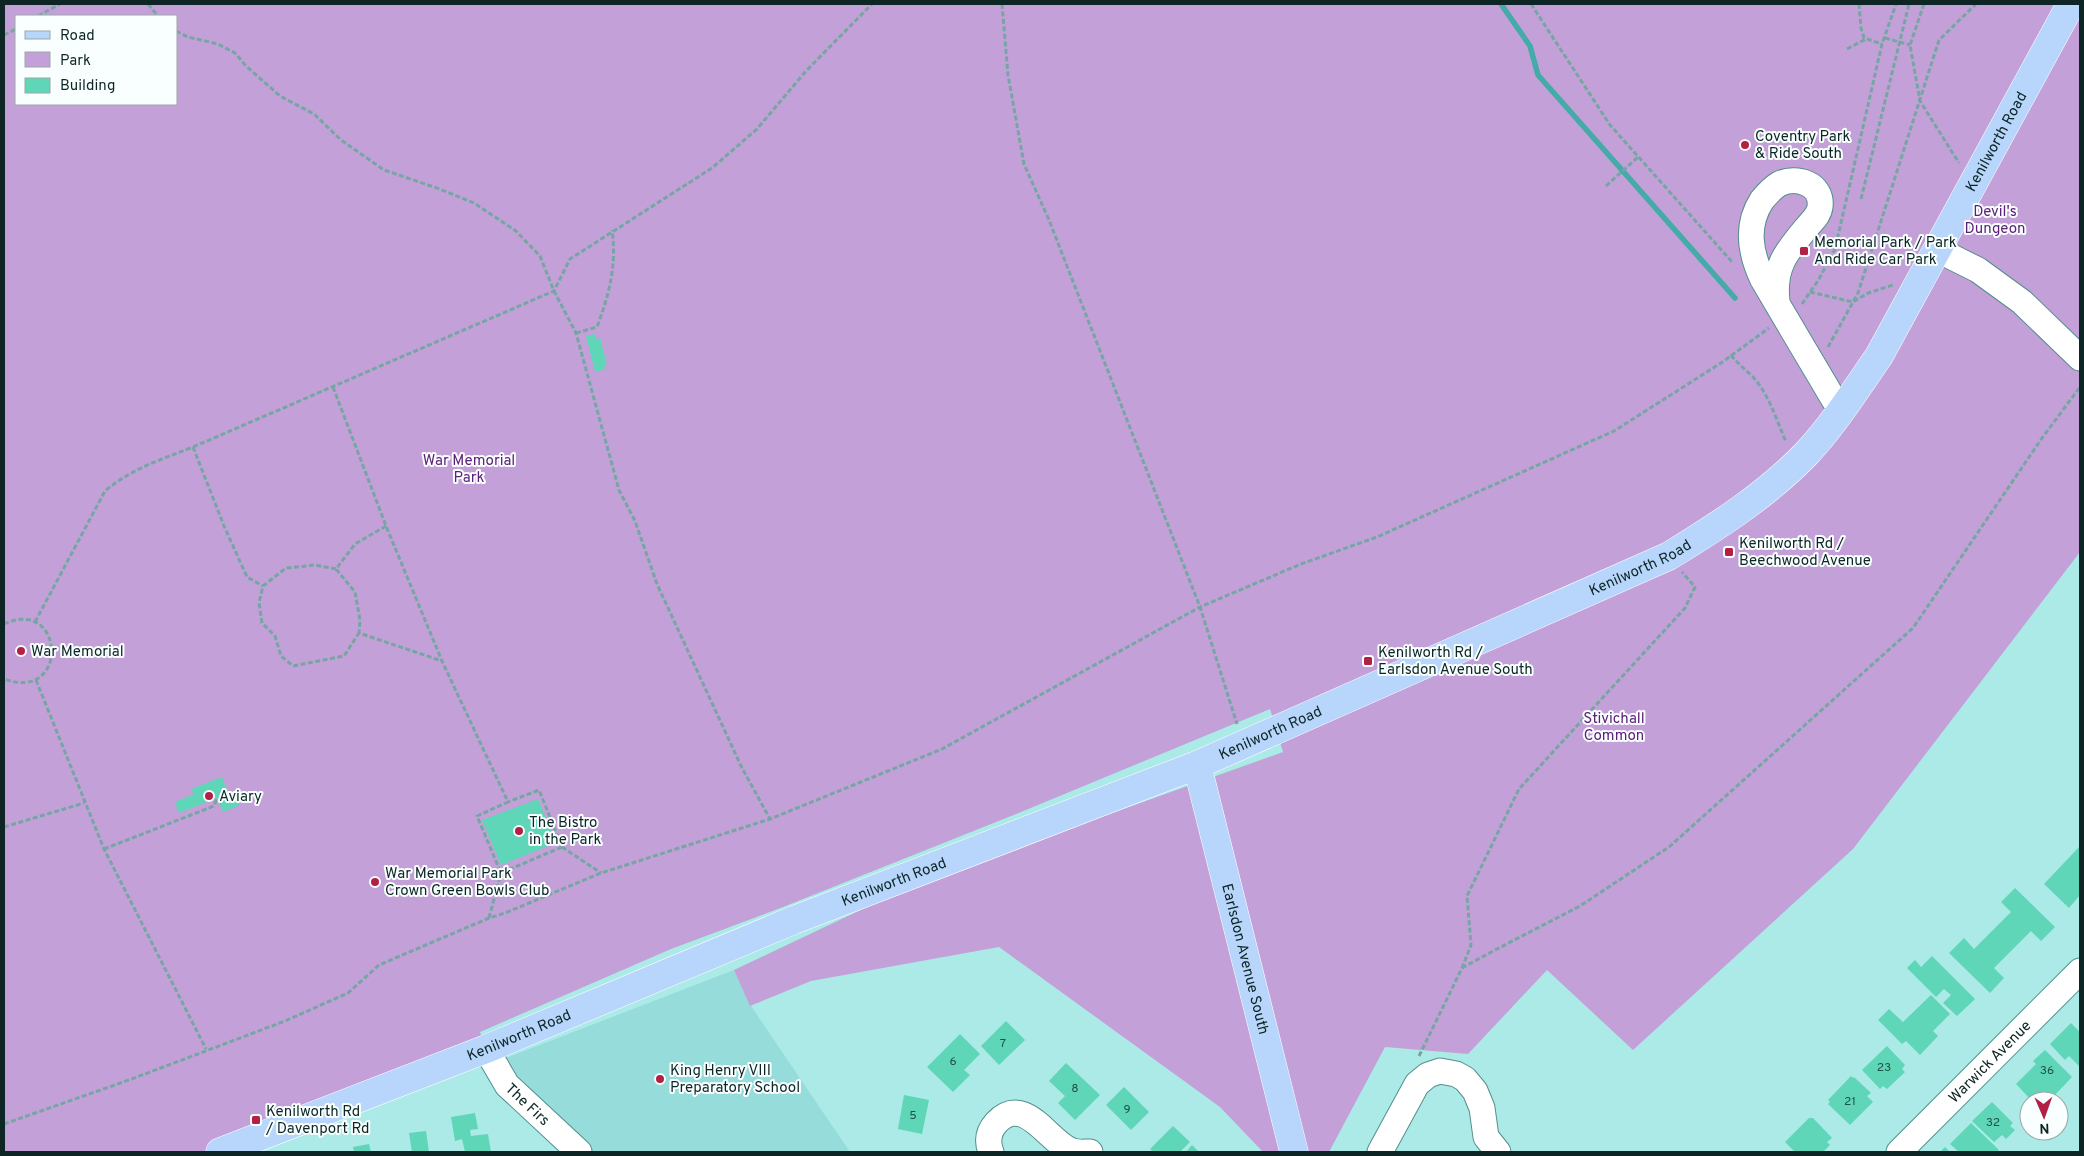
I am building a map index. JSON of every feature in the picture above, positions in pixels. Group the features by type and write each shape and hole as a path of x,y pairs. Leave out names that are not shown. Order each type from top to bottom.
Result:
{"main road":[{"name":"Kenilworth Road","path":"220,1152 486,1049 794,920 1198,765 1669,556 1725,522 1765,491 1806,453 1843,409 1879,356 2071,4"},
{"name":"Earlsdon Avenue South","path":"1198,765 1294,1152"}],"street":[{"path":"1744,264 1751,245 1752,222 1764,197 1779,184 1790,181 1801,181 1810,184 1816,190 1820,206 1818,215 1795,241 1779,269 1775,283 1777,314"},
{"path":"1732,237 1744,264 1763,280 1777,314 1834,400 1843,409"},
{"path":"1938,250 1978,270 2022,302 2080,358"},
{"name":"Warwick Avenue","path":"1899,1152 2080,972"},
{"name":"The Firs","path":"486,1049 507,1085 579,1152"},
{"path":"1380,1152 1417,1084 1428,1075 1440,1071 1456,1074 1465,1079 1475,1090 1482,1108 1486,1137 1498,1152"},
{"path":"990,1152 988,1140 993,1127 998,1121 1012,1114 1019,1114 1033,1119 1058,1142 1076,1152 1090,1152"}],"path":[{"path":"40,15 60,4"},
{"path":"148,4 157,15"},
{"path":"36,622 105,491 122,477 135,469 333,387 554,291 570,259 612,230 712,168 757,129 806,71 872,4"},
{"path":"1002,4 1008,75 1024,164 1049,220 1200,607 1244,743"},
{"path":"1531,4 1610,125 1638,157 1744,264"},
{"path":"1860,4 1861,28 1866,39"},
{"path":"4,1124 129,1080 206,1049 284,1021 348,993 379,965 488,918 505,913 601,873 770,819 942,749 1200,607 1301,564 1377,538 1614,432 1731,356 1777,314 1802,304 1810,292 1835,249 1882,44 1896,4"},
{"path":"1861,198 1909,4"},
{"path":"1924,4 1910,45 1920,101 1960,164 1978,175"},
{"path":"1815,369 1858,293 1939,40 1976,4"},
{"path":"4,35 15,29"},
{"path":"178,32 188,37 218,44 235,53 246,66 280,96 314,114 341,140 384,170 474,203 516,231 540,256 554,291 576,333 619,490 635,521 657,584 742,768 770,819"},
{"path":"1885,38 1910,45"},
{"path":"1847,49 1866,39 1882,44"},
{"path":"1606,186 1638,157"},
{"path":"576,333 597,327 608,297 614,259 612,230"},
{"path":"1810,292 1853,302 1868,293 1892,285 1918,285"},
{"path":"1731,356 1738,365 1754,378 1771,406 1796,463"},
{"path":"333,387 386,526 442,661 508,802"},
{"path":"1462,968 1580,906 1669,847 1913,628 2042,438 2080,387"},
{"path":"193,446 224,526 247,577 263,586"},
{"path":"336,569 355,544 386,526"},
{"path":"1417,1061 1462,968 1471,945 1467,896 1520,789 1685,608 1695,587 1669,556"},
{"path":"315,565 336,569 355,592 360,620 360,634 344,656 293,666 281,656 275,636 262,623 259,603 263,586 286,568 315,565"},
{"path":"4,624 14,620 27,619 36,622 46,631 51,640 53,651 51,663 45,673 36,680 14,682 4,679"},
{"path":"360,634 442,661"},
{"path":"36,680 104,849 206,1049"},
{"path":"488,918 500,873 477,816 508,802 539,790 562,847 601,873"},
{"path":"104,849 214,806 217,798"},
{"path":"4,826 84,803"},
{"path":"500,873 562,847"}],"shaded area":[{"name":"King Henry VIII Preparatory School","path":"734,970 751,1006 850,1152 593,1152 532,1100 506,1058"}],"green space":[{"name":"War Memorial Park","path":"4,4 2080,4 2080,552 1853,849 1633,1050 1547,970 1468,1054 1385,1047 1329,1152 1263,1152 1220,1107 999,947 811,981 750,1006 734,970 924,880 1283,752 1270,709 1021,812 783,907 671,949 480,1032 486,1049 220,1152 4,1152"}],"building":[{"path":"595,334 596,339 600,338 607,364 604,365 605,369 595,372 586,336"},
{"name":"Aviary","path":"222,777 230,797 236,795 240,805 223,812 217,798 179,813 175,802 194,794 191,789"},
{"name":"The Bistro in the Park","path":"538,799 556,843 501,865 482,820"},
{"path":"2080,846 2080,895 2069,908 2044,884"},
{"path":"2015,888 2055,927 2041,941 2031,931 1994,968 2004,978 1990,993 1949,953 1964,938 1974,949 2011,912 2001,902"},
{"path":"1932,956 1975,999 1957,1016 1943,1003 1951,995 1944,989 1936,997 1907,968 1915,960 1921,967"},
{"path":"1931,995 1950,1014 1933,1031 1938,1036 1920,1055 1906,1041 1902,1044 1878,1020 1889,1009 1903,1022"},
{"path":"1006,1021 1025,1040 999,1065 981,1046"},
{"path":"2071,1023 2080,1032 2080,1067 2069,1056 2065,1060 2050,1044"},
{"path":"960,1034 980,1054 964,1070 970,1075 953,1092 927,1067"},
{"path":"1887,1046 1905,1065 1902,1069 1905,1072 1887,1089 1883,1086 1880,1089 1862,1070"},
{"path":"2045,1050 2072,1077 2059,1091 2023,1091 2016,1084 2036,1064 2033,1061"},
{"path":"1066,1063 1100,1095 1075,1120 1058,1103 1065,1096 1049,1081"},
{"path":"1851,1076 1871,1093 1867,1096 1873,1102 1850,1125 1828,1104 1830,1102 1828,1100"},
{"path":"1124,1087 1149,1112 1131,1130 1106,1105"},
{"path":"904,1095 929,1100 922,1134 898,1129"},
{"path":"1992,1102 2013,1123 2010,1126 2015,1130 2006,1139 2002,1135 1994,1142 1972,1121"},
{"path":"475,1113 478,1129 470,1130 471,1136 488,1134 491,1152 465,1152 462,1139 455,1141 451,1117"},
{"path":"1809,1118 1813,1118 1832,1138 1827,1142 1830,1145 1823,1152 1795,1152 1785,1142"},
{"path":"1971,1123 1999,1150 1997,1152 1959,1152 1950,1144"},
{"path":"1173,1126 1190,1142 1180,1152 1153,1152 1150,1149"},
{"path":"426,1131 429,1152 412,1152 409,1133"},
{"path":"369,1144 371,1152 354,1152 353,1147"},
{"path":"1192,1145 1199,1152 1186,1152"},
{"path":"1945,1147 1950,1152 1940,1152"}],"waterway":[{"path":"1501,4 1530,46 1538,75 1735,298"}],"place":[{"name":"Coventry Park & Ride South","path":"1745,145"},
{"name":"Memorial Park / Park And Ride Car Park","path":"1804,251"},
{"name":"Kenilworth Rd / Beechwood Avenue","path":"1729,552"},
{"name":"War Memorial","path":"21,651"},
{"name":"Kenilworth Rd / Earlsdon Avenue South","path":"1368,661"},
{"name":"Aviary","path":"209,796"},
{"name":"The Bistro in the Park","path":"519,831"},
{"name":"War Memorial Park Crown Green Bowls Club","path":"375,882"},
{"name":"King Henry VIII Preparatory School","path":"660,1079"},
{"name":"Kenilworth Rd / Davenport Rd","path":"256,1120"}],"park label":[{"name":"Devil's Dungeon","path":"1995,220"},
{"name":"Stivichall Common","path":"1614,726"}]}
